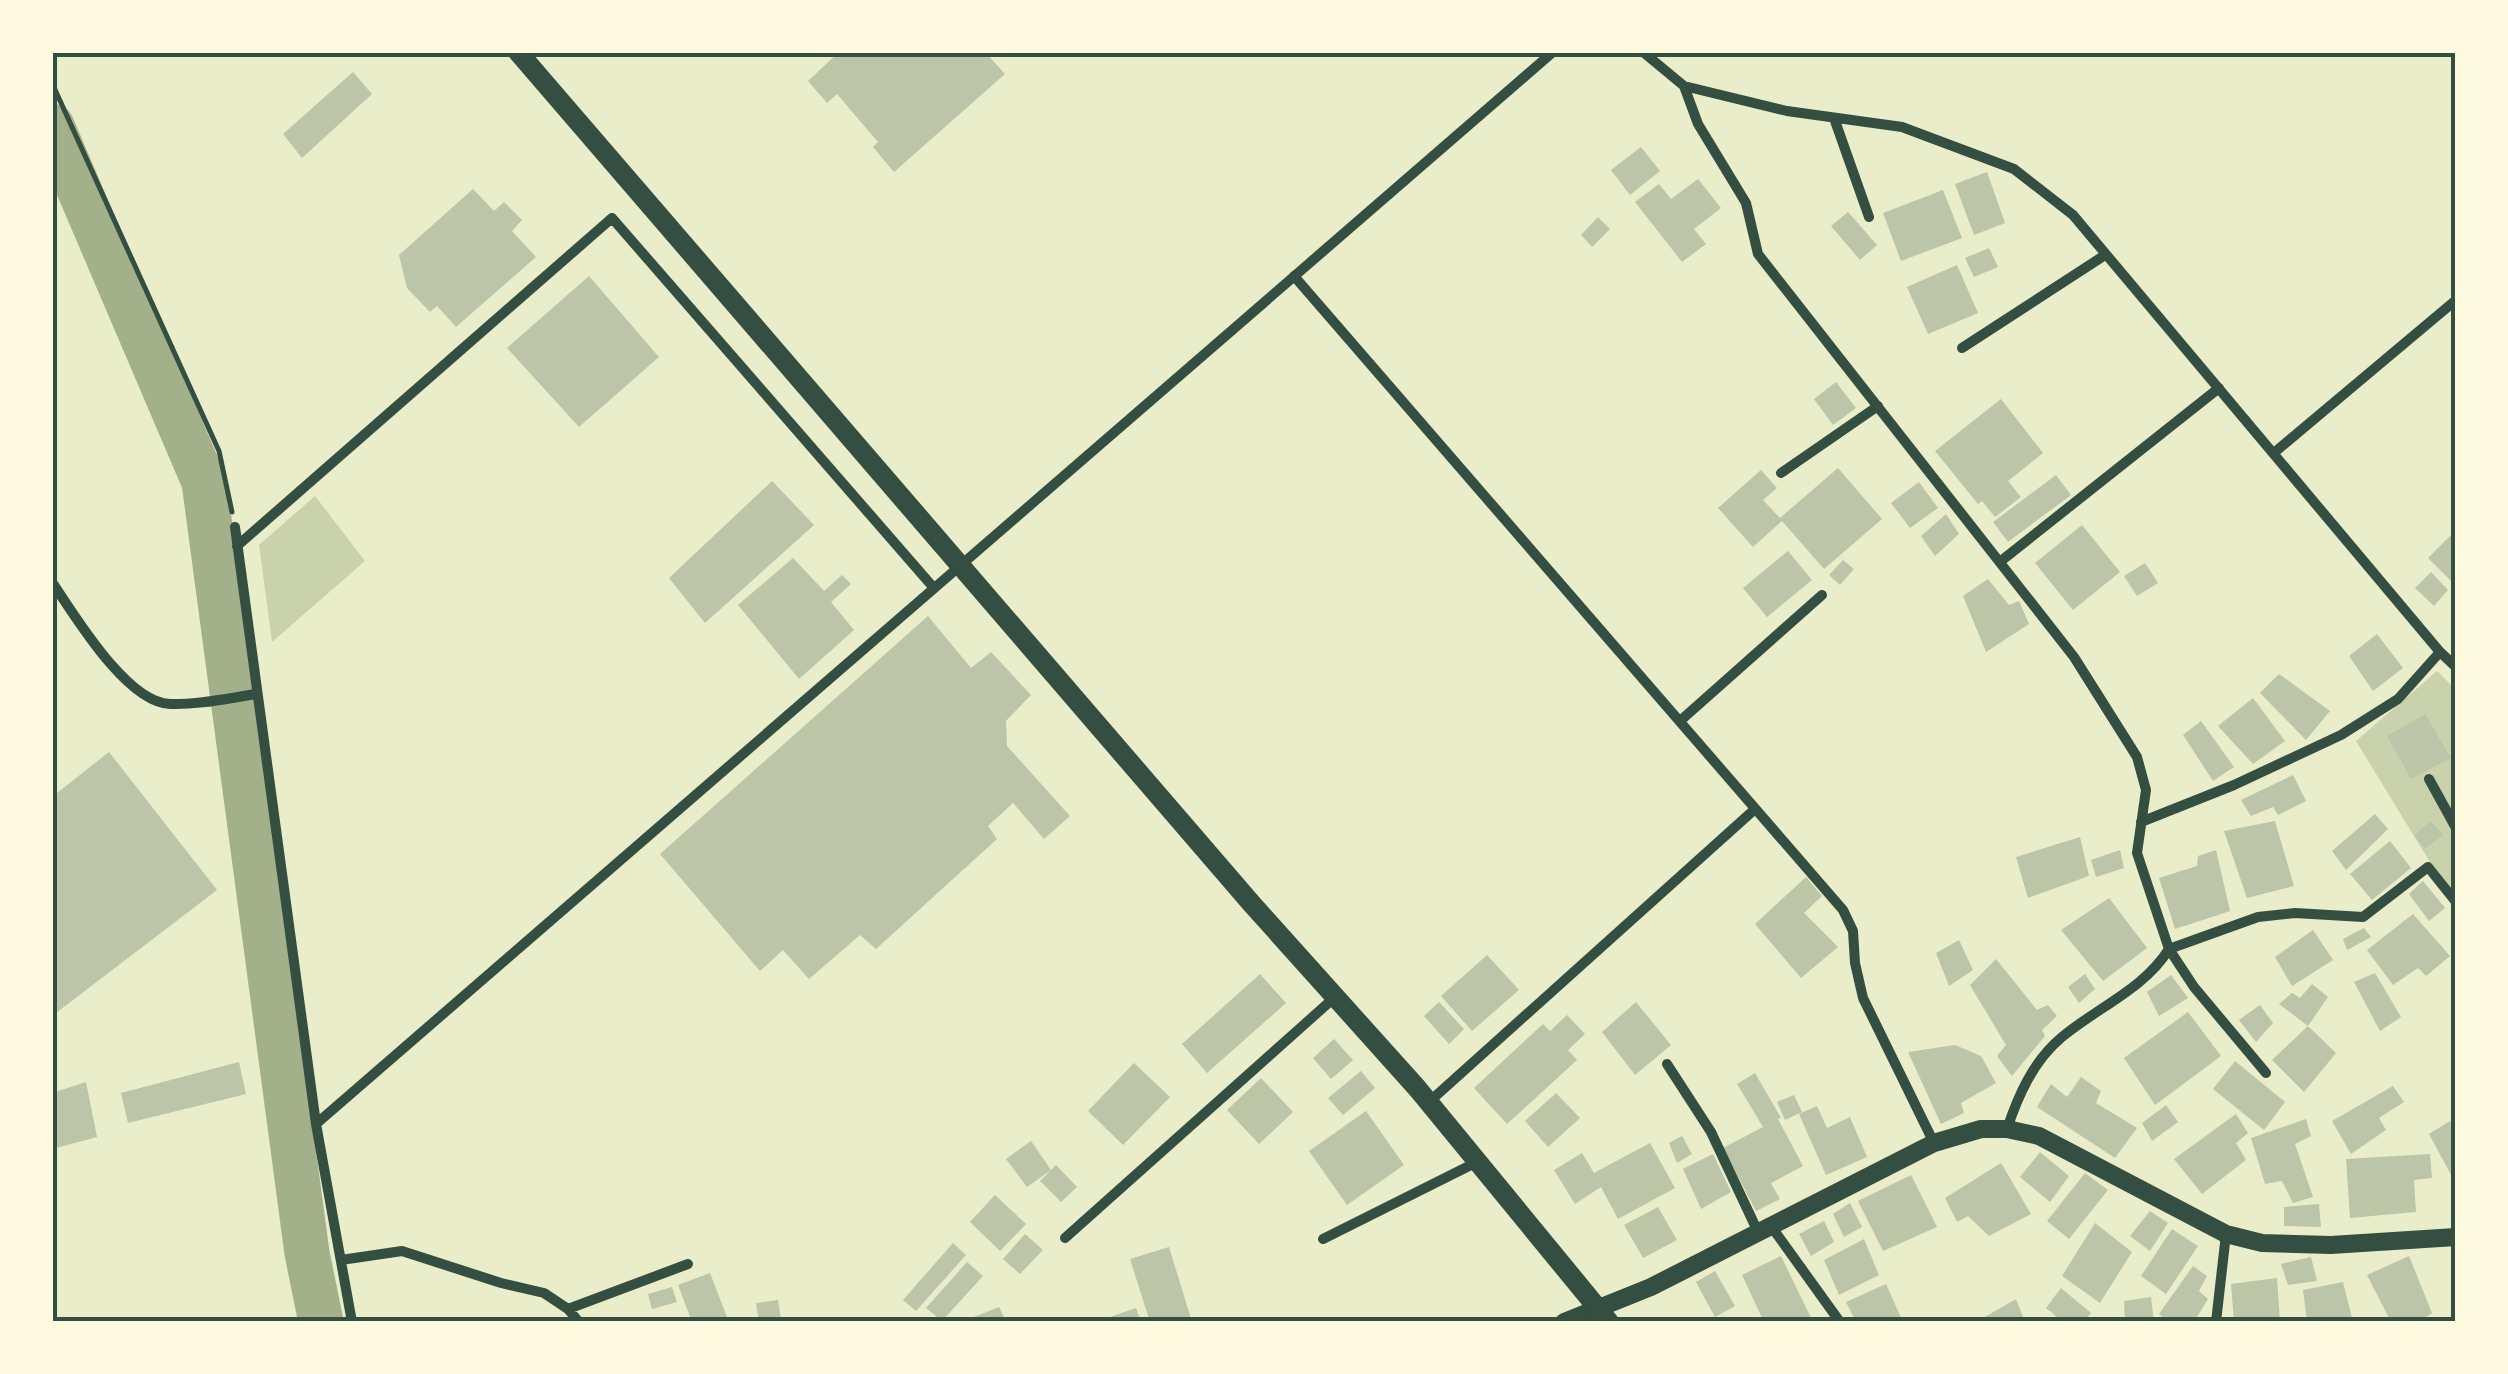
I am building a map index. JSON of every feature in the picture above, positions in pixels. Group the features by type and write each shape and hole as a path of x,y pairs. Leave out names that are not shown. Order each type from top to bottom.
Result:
{"main road":[{"path":"518,52 1429,1102 1605,1315"},
{"path":"1564,1322 1605,1315 1650,1288 1934,1143 1980,1129 2039,1136 2226,1234 2262,1244 2332,1245 2456,1238"}],"street":[{"path":"316,1124 1553,52"},
{"path":"1649,55 1684,86 1787,111 1902,127 2014,168 2073,214 2456,667"},
{"path":"1684,86 1698,124 1746,202 1758,254 2074,657 2137,757 2146,790 2137,853 2169,949 2194,987 2266,1073"},
{"path":"1834,118 1869,217"},
{"path":"237,546 612,218 933,587"},
{"path":"1962,348 2106,255"},
{"path":"1294,276 1843,910 1852,930 1863,998 1934,1143"},
{"path":"2275,452 2456,300"},
{"path":"2001,562 2219,388"},
{"path":"1781,472 1878,406"},
{"path":"235,527 316,1124 352,1322"},
{"path":"52,582 95,646 136,689 166,704 257,694"},
{"path":"1680,721 1822,595"},
{"path":"2140,822 2234,785 2340,735 2398,699 2440,652"},
{"path":"2430,779 2456,828"},
{"path":"1429,1102 1755,809"},
{"path":"2006,1130 2021,1088 2059,1039 2156,971 2169,949 2258,918 2295,914 2363,918 2428,866 2456,902"},
{"path":"1065,1238 1335,997"},
{"path":"1668,1064 1764,1229 1840,1322"},
{"path":"1323,1239 1478,1162"},
{"path":"2216,1322 2226,1234"},
{"path":"341,1260 402,1251 544,1293 579,1322"},
{"path":"568,1309 688,1264"}],"path":[{"path":"52,83 219,451 235,527"}],"green space":[{"path":"315,496 365,561 272,642 259,545"},
{"path":"2437,671 2455,689 2455,892 2450,895 2356,741"}],"building":[{"path":"839,52 985,52 1005,74 894,172 873,147 878,142 837,94 827,103 808,81"},
{"path":"353,72 372,94 302,158 283,134"},
{"path":"1641,147 1660,171 1630,195 1611,170"},
{"path":"1987,172 2005,223 1974,235 1955,184"},
{"path":"1698,179 1721,208 1694,229 1706,244 1682,262 1635,202 1659,184 1671,199"},
{"path":"473,189 494,211 504,202 522,220 512,231 536,257 456,327 437,306 430,312 407,288 399,255"},
{"path":"1943,190 1962,238 1901,261 1883,213"},
{"path":"1848,212 1877,245 1860,260 1831,226"},
{"path":"1598,217 1610,229 1592,247 1581,235"},
{"path":"1989,248 1998,267 1974,277 1965,258"},
{"path":"1957,265 1978,313 1928,334 1907,287"},
{"path":"589,276 659,357 579,427 507,348"},
{"path":"1836,382 1856,408 1833,425 1814,399"},
{"path":"2001,399 2043,453 2008,481 2021,497 1995,517 1982,501 1978,504 1935,451"},
{"path":"1838,468 1882,519 1824,569 1782,521 1753,547 1718,508 1761,470 1777,488 1763,500 1780,518"},
{"path":"2056,475 2071,495 2008,542 1993,522"},
{"path":"772,481 814,525 705,623 669,578"},
{"path":"1919,482 1938,508 1910,528 1891,503"},
{"path":"1946,514 1959,534 1935,556 1921,536"},
{"path":"2082,525 2120,572 2073,610 2035,563"},
{"path":"2456,530 2456,582 2454,584 2428,558"},
{"path":"1788,551 1812,580 1767,617 1743,588"},
{"path":"793,558 824,591 842,575 851,584 831,602 854,630 799,679 738,605"},
{"path":"1843,560 1854,569 1840,585 1829,575"},
{"path":"2145,563 2158,583 2137,596 2124,576"},
{"path":"2431,572 2448,590 2434,606 2415,588"},
{"path":"1988,579 2009,605 2019,601 2029,624 1986,652 1963,596"},
{"path":"928,616 971,668 991,652 1031,695 1006,721 1007,746 1070,816 1044,839 1013,803 988,826 997,839 876,949 860,935 809,979 783,950 760,971 660,854"},
{"path":"2377,634 2403,668 2373,691 2349,656"},
{"path":"2279,674 2330,711 2306,740 2260,693"},
{"path":"2253,698 2285,741 2253,764 2218,726"},
{"path":"2425,714 2451,758 2411,779 2387,736"},
{"path":"2201,721 2234,767 2213,781 2183,735"},
{"path":"109,752 217,890 52,1016 52,797"},
{"path":"2293,775 2306,801 2278,815 2273,807 2251,816 2241,800"},
{"path":"2375,814 2388,829 2346,870 2332,851"},
{"path":"2275,821 2294,886 2247,898 2224,831"},
{"path":"2431,821 2443,835 2425,849 2414,835"},
{"path":"2080,837 2089,876 2028,898 2016,857"},
{"path":"2390,841 2411,868 2372,900 2350,874"},
{"path":"2120,850 2124,868 2096,877 2091,860"},
{"path":"2216,850 2230,911 2175,929 2159,878 2197,866 2198,856"},
{"path":"1806,877 1822,896 1804,913 1838,947 1801,978 1755,924"},
{"path":"2423,881 2445,908 2429,921 2409,894"},
{"path":"2109,898 2147,948 2103,981 2061,930"},
{"path":"2413,914 2450,956 2426,976 2418,968 2393,985 2367,950"},
{"path":"2364,928 2371,937 2347,950 2343,939"},
{"path":"2313,930 2333,960 2292,986 2275,957"},
{"path":"1959,940 1973,970 1949,986 1936,953"},
{"path":"1487,955 1519,990 1472,1031 1441,996"},
{"path":"1996,959 2037,1010 2048,1005 2057,1016 2042,1030 2045,1036 2012,1076 1997,1056 2006,1045 1970,985"},
{"path":"2375,973 2401,1017 2380,1031 2354,982"},
{"path":"1260,974 1286,1003 1207,1073 1182,1044"},
{"path":"2085,974 2095,989 2079,1003 2068,987"},
{"path":"2171,975 2188,998 2159,1016 2147,992"},
{"path":"2312,984 2328,997 2308,1026 2279,1004 2292,993 2300,998"},
{"path":"1439,1002 1464,1029 1449,1044 1424,1016"},
{"path":"1636,1002 1671,1045 1635,1075 1602,1032"},
{"path":"2260,1005 2273,1023 2256,1042 2239,1020"},
{"path":"2188,1012 2221,1056 2155,1105 2124,1058"},
{"path":"1567,1015 1585,1034 1568,1050 1577,1060 1507,1124 1474,1088 1543,1024 1550,1031"},
{"path":"2308,1026 2336,1053 2304,1092 2272,1060"},
{"path":"1334,1039 1353,1060 1331,1079 1313,1058"},
{"path":"1955,1045 1981,1056 1996,1083 1961,1103 1964,1113 1941,1124 1908,1052"},
{"path":"2235,1061 2285,1102 2264,1130 2213,1089"},
{"path":"239,1062 246,1094 128,1123 121,1093"},
{"path":"1134,1063 1170,1097 1123,1145 1088,1111"},
{"path":"1361,1071 1375,1088 1343,1115 1328,1098"},
{"path":"1755,1073 1803,1166 1771,1183 1780,1199 1756,1211 1723,1148 1763,1127 1737,1084"},
{"path":"2081,1077 2101,1091 2096,1103 2137,1128 2115,1158 2037,1107 2051,1084 2067,1097"},
{"path":"1261,1078 1293,1112 1259,1144 1227,1110"},
{"path":"86,1082 97,1137 56,1148 52,1093"},
{"path":"2393,1086 2404,1102 2379,1118 2386,1130 2351,1154 2332,1121"},
{"path":"1556,1093 1580,1118 1548,1147 1525,1121"},
{"path":"1794,1095 1802,1112 1785,1120 1777,1102"},
{"path":"2166,1105 2178,1122 2152,1141 2142,1123"},
{"path":"1817,1106 1827,1128 1850,1117 1867,1157 1826,1175 1799,1114"},
{"path":"1366,1111 1404,1165 1347,1205 1309,1151"},
{"path":"2236,1114 2248,1133 2236,1143 2246,1160 2202,1194 2174,1159"},
{"path":"2306,1119 2311,1136 2295,1144 2313,1197 2293,1203 2282,1181 2265,1184 2251,1138"},
{"path":"2450,1121 2456,1131 2456,1184 2429,1134"},
{"path":"1682,1136 1692,1154 1677,1163 1669,1143"},
{"path":"1031,1141 1051,1170 1027,1187 1006,1159"},
{"path":"1650,1143 1675,1188 1618,1219 1601,1187 1575,1204 1554,1170 1582,1153 1594,1173"},
{"path":"2040,1152 2069,1176 2050,1202 2020,1177"},
{"path":"1713,1154 1731,1192 1701,1209 1683,1169"},
{"path":"2430,1154 2432,1178 2414,1180 2416,1212 2350,1218 2346,1159"},
{"path":"2001,1163 2031,1214 1989,1236 1968,1216 1957,1222 1945,1198"},
{"path":"1056,1165 1077,1187 1061,1202 1040,1181"},
{"path":"2085,1173 2108,1190 2069,1239 2047,1221"},
{"path":"1911,1175 1937,1227 1883,1251 1858,1201"},
{"path":"995,1195 1026,1224 1000,1251 970,1222"},
{"path":"1850,1203 1862,1227 1844,1237 1833,1214"},
{"path":"2319,1204 2321,1227 2284,1226 2284,1207"},
{"path":"1658,1207 1677,1240 1643,1258 1624,1225"},
{"path":"2150,1211 2168,1223 2150,1251 2130,1236"},
{"path":"1824,1221 1834,1242 1811,1256 1799,1234"},
{"path":"2095,1223 2132,1252 2100,1303 2062,1276"},
{"path":"2172,1229 2198,1246 2166,1294 2141,1276"},
{"path":"1025,1234 1043,1250 1020,1274 1003,1259"},
{"path":"1864,1239 1879,1275 1839,1295 1824,1260"},
{"path":"953,1243 966,1255 916,1311 903,1300"},
{"path":"1169,1247 1192,1322 1150,1322 1130,1259"},
{"path":"1781,1256 1813,1322 1764,1322 1742,1275"},
{"path":"2409,1256 2432,1313 2419,1322 2391,1322 2367,1275"},
{"path":"2311,1257 2317,1281 2288,1285 2281,1264"},
{"path":"967,1262 983,1276 942,1321 926,1308"},
{"path":"2193,1266 2207,1276 2199,1291 2208,1299 2194,1322 2169,1322 2159,1314"},
{"path":"1715,1271 1735,1306 1715,1317 1696,1282"},
{"path":"710,1273 727,1317 692,1322 678,1285"},
{"path":"2277,1278 2280,1322 2234,1322 2231,1284"},
{"path":"2343,1282 2353,1322 2307,1322 2303,1290"},
{"path":"1886,1284 1903,1322 1856,1322 1846,1302"},
{"path":"672,1287 677,1302 652,1309 648,1294"},
{"path":"2061,1288 2091,1313 2084,1322 2063,1322 2046,1308"},
{"path":"2151,1297 2154,1322 2125,1322 2124,1301"},
{"path":"2016,1299 2025,1322 1976,1322"},
{"path":"778,1300 781,1320 759,1322 756,1303"},
{"path":"999,1307 1006,1321 964,1321"},
{"path":"1136,1308 1141,1322 1099,1322 1099,1321"}],"waterway":[{"path":"52,126 204,482 307,1253 321,1322"}]}
